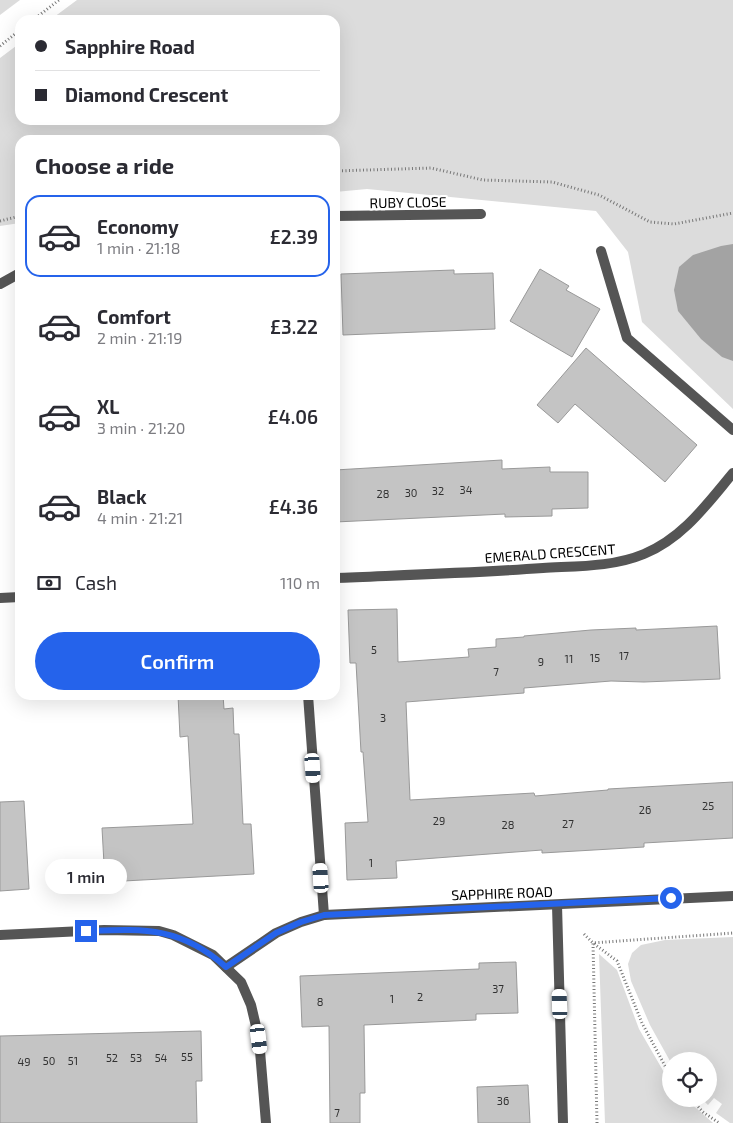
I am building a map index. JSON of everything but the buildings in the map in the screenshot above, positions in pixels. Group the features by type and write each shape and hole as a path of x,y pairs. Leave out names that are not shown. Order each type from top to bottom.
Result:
{"street":[{"name":"RUBY CLOSE","path":"340,216 481,214"},
{"path":"601,251 627,338 733,430"},
{"path":"0,284 15,276"},
{"name":"EMERALD CRESCENT","path":"340,578 487,572 615,563 645,554 673,538 695,518 733,473"},
{"path":"0,598 15,596"},
{"path":"308,700 324,915"},
{"name":"SAPPHIRE ROAD","path":"226,967 276,933 301,922 324,915 733,896"},
{"path":"557,905 563,1123"},
{"path":"0,934 104,930 159,931 173,935 203,949 226,967 240,982 251,1005 256,1022 262,1063 266,1123"}],"path":[{"path":"40,15 59,0"},
{"path":"0,46 15,34"},
{"path":"340,171 431,168 483,180 552,182 599,195 650,222 674,224 733,213"},
{"path":"0,220 15,217"},
{"path":"593,944 733,933"},
{"path":"593,944 617,961 642,1023 662,1061"},
{"path":"593,944 597,1123"},
{"path":"698,1107 719,1123"}],"shaded area":[{"path":"0,0 20,0 0,15"},
{"path":"77,0 733,0 733,409 642,322 628,252 596,211 367,189 340,192 340,135 15,135 15,224 0,226 0,58 15,47 15,125 340,125 340,15 57,15"},
{"path":"733,244 733,361 722,357 701,339 678,311 674,290 679,267 693,255"},
{"path":"733,937 733,1123 730,1123 716,1113 722,1104 717,1100 717,1052 665,1052 650,1025 631,981 628,964 632,953 641,945 665,940"},
{"path":"599,954 617,970 639,1029 662,1069 662,1107 695,1107 713,1123 605,1123"}],"route":[{"path":"86,931 159,931 173,935 203,949 226,967 276,933 301,922 324,915 671,898"}]}
